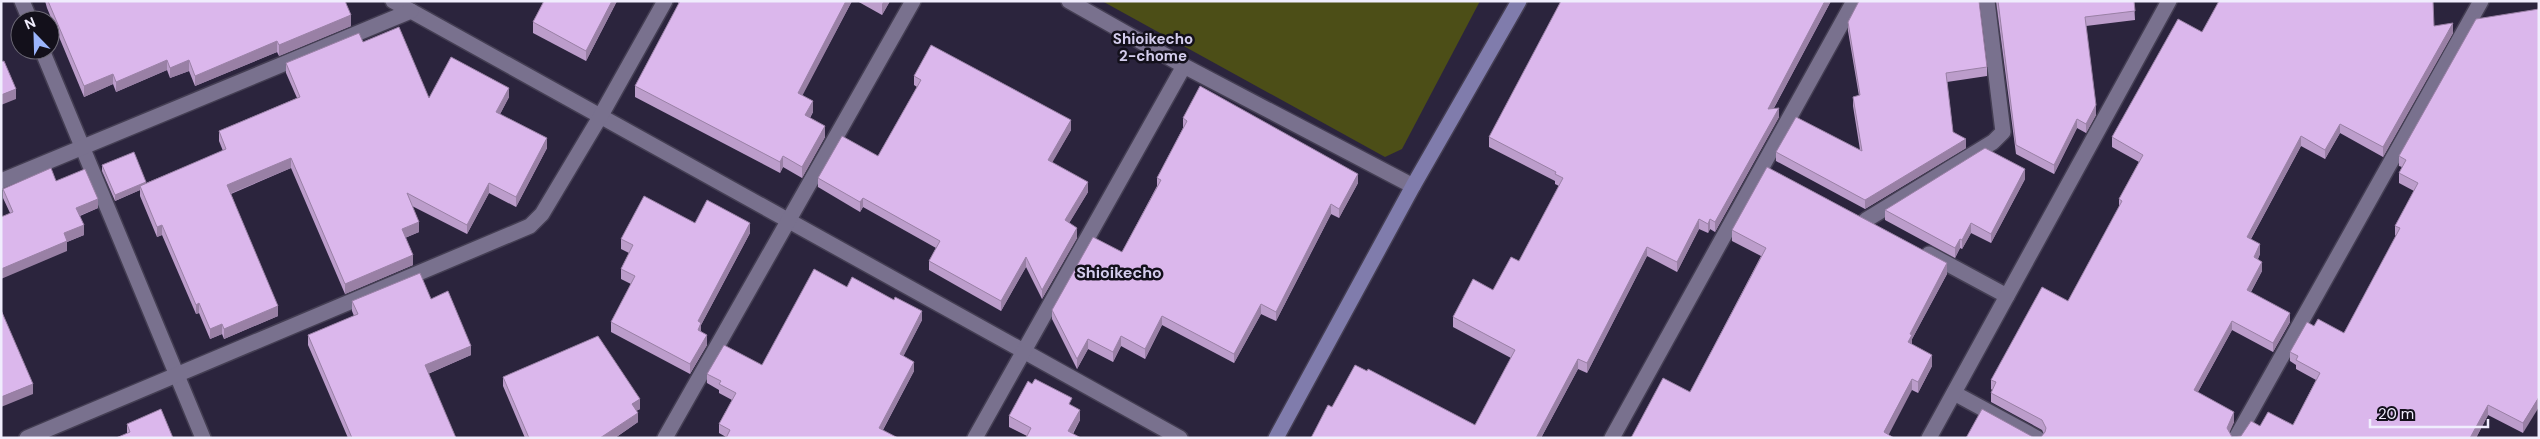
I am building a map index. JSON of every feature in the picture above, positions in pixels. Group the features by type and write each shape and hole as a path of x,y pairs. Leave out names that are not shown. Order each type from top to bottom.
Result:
{"street":[{"path":"393,1 1180,438"},
{"path":"27,438 530,226 542,214 600,117 665,1"},
{"path":"665,438 913,1"},
{"path":"1068,1 1184,66 1413,186"},
{"path":"1276,438 1413,186 1519,1"},
{"path":"1612,438 1854,1"},
{"path":"1866,220 1993,142 2003,132 1987,1"},
{"path":"1929,438 2169,1"},
{"path":"2236,438 2481,1"},
{"path":"1,182 411,11"},
{"path":"46,60 203,438"},
{"path":"975,438 1022,351 1184,66"},
{"path":"1763,165 1780,174"},
{"path":"1849,211 1883,229"},
{"path":"1916,247 2007,296"},
{"path":"1954,393 2037,438"}],"shaded area":[{"path":"1102,1 1480,1 1402,149 1385,157"}],"building":[{"path":"48,1 345,1 351,15 279,45 277,41 195,76 189,60 170,68 167,60 116,82 113,74 84,86 60,29 60,10 52,10"},
{"path":"544,1 612,1 586,51 533,22"},
{"path":"680,1 846,1 798,93 813,101 805,115 825,126 802,167 783,156 780,162 635,86"},
{"path":"1561,1 1825,1 1768,109 1779,108 1715,222 1710,219 1708,224 1699,219 1677,262 1647,247 1587,363 1578,359 1536,438 1311,438 1328,405 1332,407 1355,365 1367,371 1368,369 1475,425 1515,350 1453,317 1473,279 1493,290 1511,257 1519,261 1563,178 1555,174 1556,172 1489,137"},
{"path":"1859,1 1979,1 1987,67 1946,73 1953,132 1966,139 1865,200 1776,152 1796,117 1862,151 1853,97 1860,95 1848,22"},
{"path":"1998,1 2134,1 2135,11 2085,17 2096,105 2086,124 2077,119 2054,165 2016,145"},
{"path":"2219,1 2433,1 2434,26 2453,23 2383,147 2340,124 2325,150 2301,136 2247,237 2260,244 2254,257 2262,262 2247,290 2290,313 2273,343 2232,321 2194,390 2234,412 2227,428 2232,437 2241,436 2251,421 2260,426 2268,412 2293,425 2320,373 2296,360 2298,356 2290,352 2307,322 2314,326 2318,319 2344,333 2400,228 2395,226 2418,183 2399,173 2406,160 2399,156 2476,19 2539,9 2539,397 2523,423 2488,405 2470,438 1966,438 1982,409 2033,437 2041,437 2045,432 2046,428 2042,420 1991,393 1996,382 1991,380 2042,287 2068,301 2122,201 2119,199 2143,155 2112,137 2178,19 2202,32"},
{"path":"399,27 429,98 451,57 509,88 496,112 547,138 516,197 489,183 467,225 407,193 419,222 402,229 413,255 345,284 291,158 227,185 278,306 224,329 222,324 210,329 199,303 196,305 162,225 157,227 140,186 226,149 219,131 300,97 286,63 359,33 363,42"},
{"path":"931,45 1071,120 1048,160 1088,182 1065,220 1077,228 1042,290 1026,257 1001,301 929,261 940,241 863,198 860,202 818,178 842,136 878,156 921,80 914,76"},
{"path":"4,61 16,89 1,95 1,62"},
{"path":"1200,86 1358,174 1339,209 1331,204 1276,312 1261,304 1234,354 1162,316 1145,349 1121,336 1113,352 1088,339 1077,359 1052,310 1093,237 1122,252 1161,180 1157,178 1187,121 1183,118"},
{"path":"1985,148 2025,169 1991,234 1971,223 1962,240 1960,239 1955,248 1885,210"},
{"path":"134,152 146,182 115,195 102,165"},
{"path":"1767,167 1947,263 1910,334 1912,335 1908,342 1932,355 1918,382 1912,379 1884,432 1894,438 1631,438 1663,378 1690,392 1766,248 1732,230"},
{"path":"51,168 56,181 85,169 98,199 76,208 84,225 64,233 67,241 1,269 1,217 13,212 3,189"},
{"path":"644,196 695,223 707,200 750,223 698,321 701,323 698,330 707,335 690,364 611,322 635,276 621,269 633,245 621,239"},
{"path":"814,269 847,287 852,277 894,300 895,297 922,311 900,354 914,362 879,428 898,438 726,438 730,430 719,424 736,393 719,384 721,381 707,374 724,345 762,365"},
{"path":"420,273 431,299 448,291 471,346 425,365 456,438 352,438 308,335 358,314 352,301"},
{"path":"1,310 33,384 1,397"},
{"path":"598,336 640,399 632,404 638,413 600,438 529,438 503,377"},
{"path":"1035,379 1072,398 1069,404 1080,410 1068,431 1081,438 1026,438 1031,428 1009,416 1028,381 1032,384"},
{"path":"161,409 173,438 116,438 130,432 127,424"}],"district":[{"name":"Shioikecho 2-chome","path":"1153,48"},
{"name":"Shioikecho","path":"1119,272"}]}
